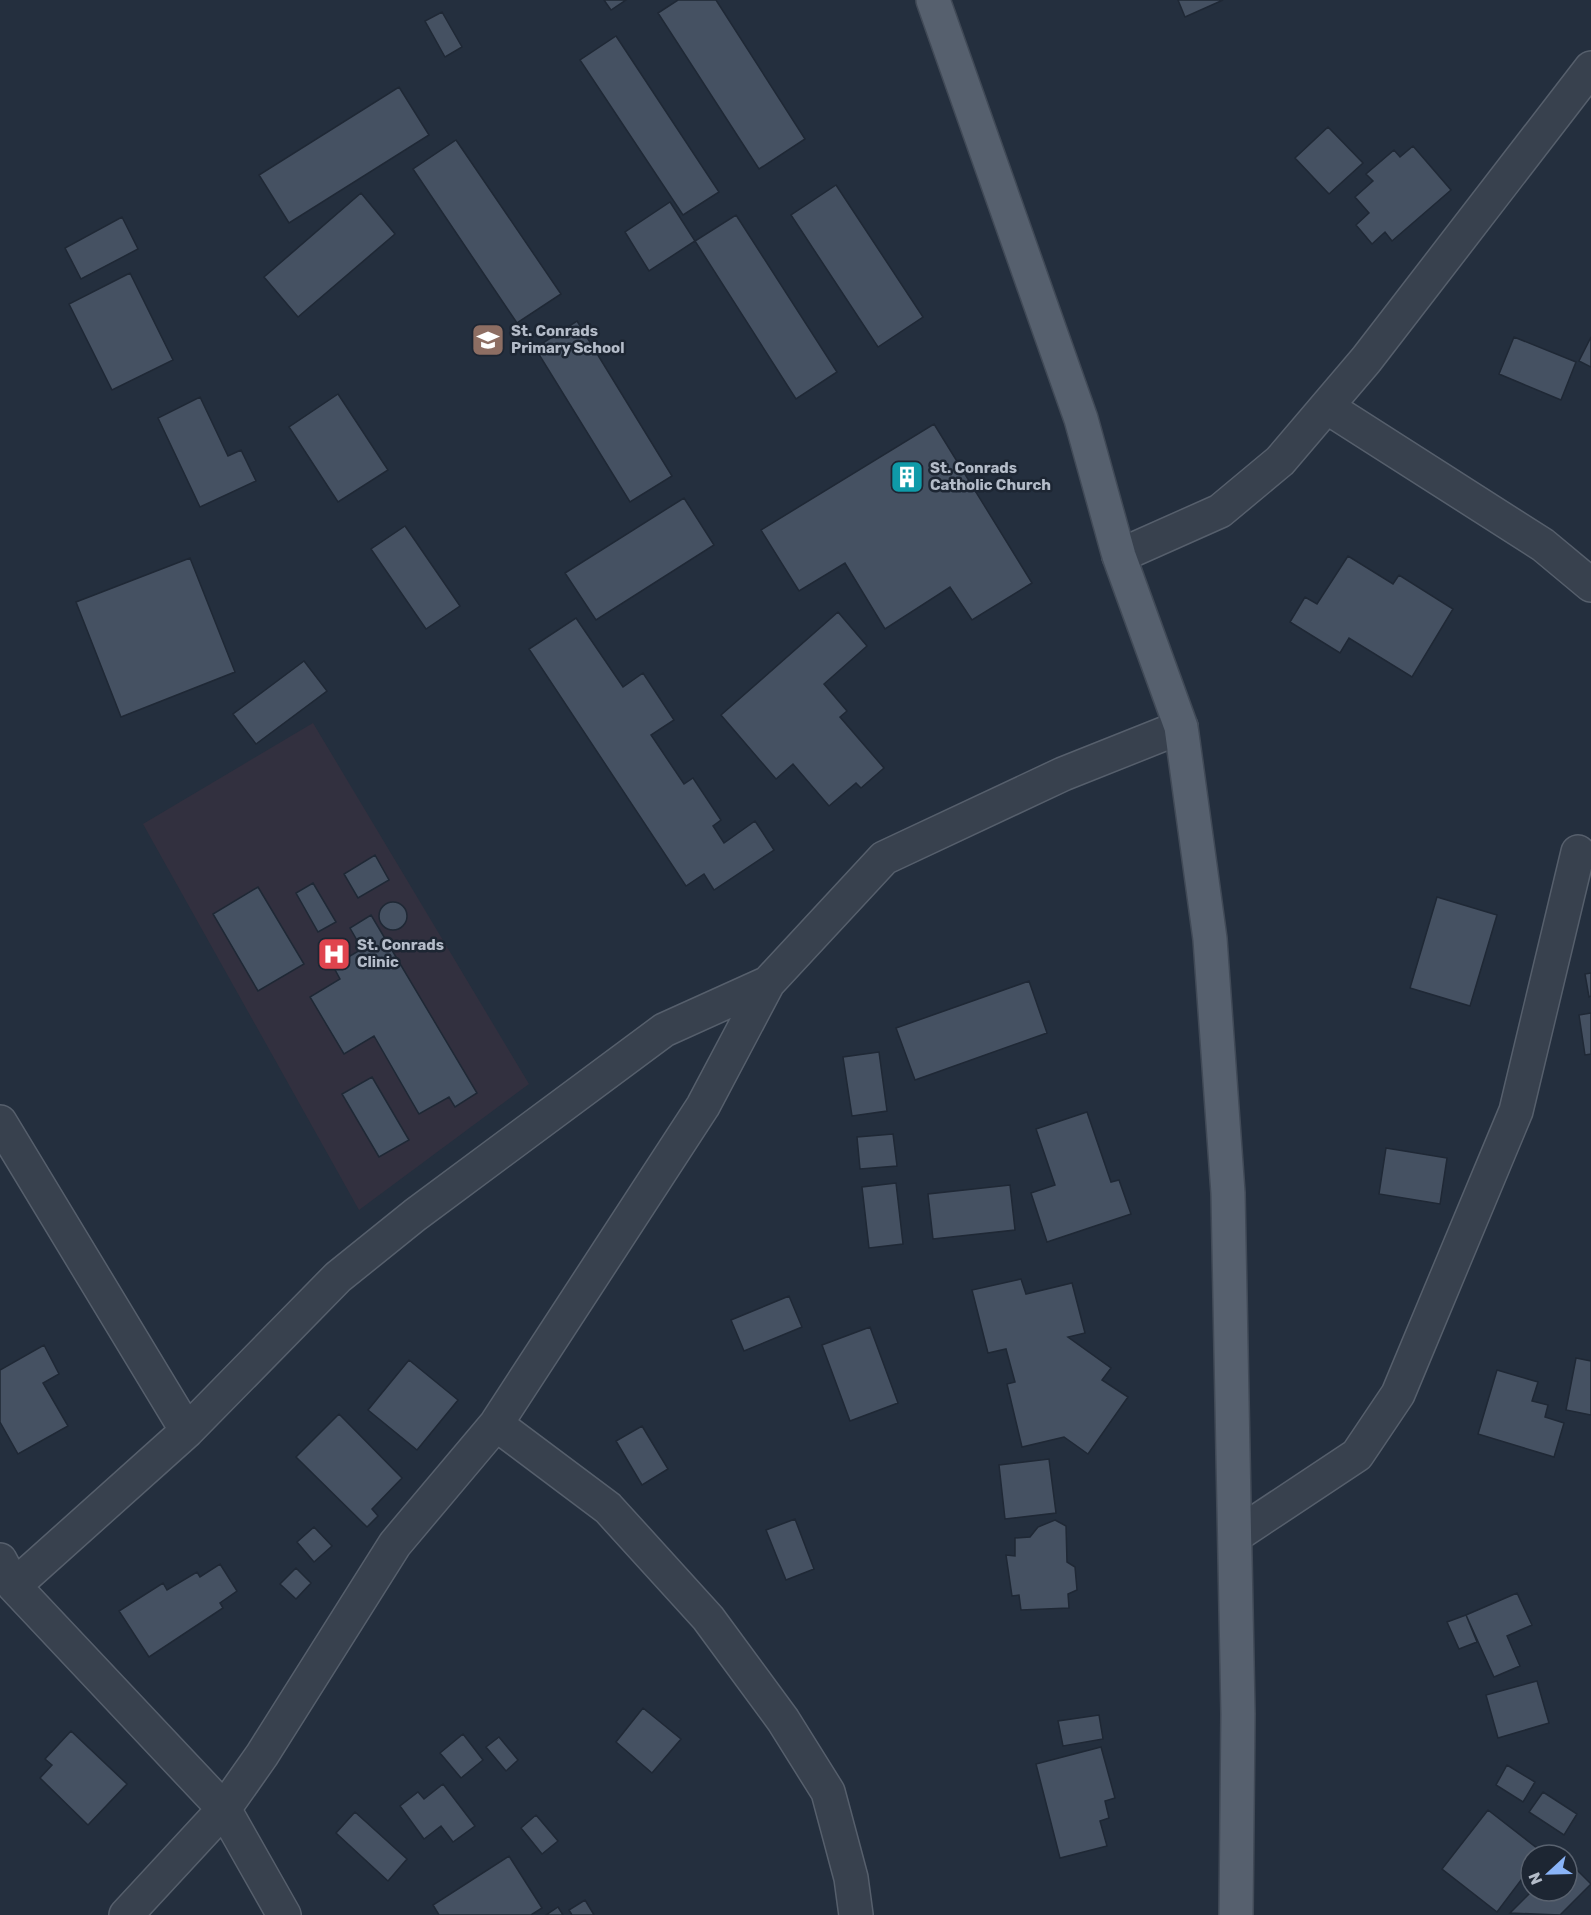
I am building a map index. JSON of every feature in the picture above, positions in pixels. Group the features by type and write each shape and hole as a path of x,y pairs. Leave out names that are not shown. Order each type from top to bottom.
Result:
{"main road":[{"path":"933,0 1082,419 1119,556 1157,654 1181,727 1210,939 1228,1193 1238,1714 1236,1915"}],"street":[{"path":"1119,556 1220,511 1280,462 1327,407 1591,68"},
{"path":"1327,407 1543,545 1591,585"},
{"path":"126,1915 224,1809 262,1755 395,1545 496,1424 703,1106 768,982 884,858 1063,774 1181,727"},
{"path":"1235,1536 1357,1455 1398,1394 1516,1111 1578,852"},
{"path":"284,1915 224,1809 7,1573 187,1431 338,1277 415,1215 664,1030 768,982"},
{"path":"0,1122 187,1431"},
{"path":"496,1424 608,1508 708,1618 783,1720 828,1792 851,1878 856,1915"}],"shaded area":[{"name":"St. Conrads Clinic","path":"313,723 529,1084 359,1210 143,824"}],"building":[{"path":"604,0 626,0 611,10"},
{"path":"678,0 716,0 805,139 759,169 658,13"},
{"path":"1178,0 1223,0 1185,17"},
{"path":"442,12 462,47 445,57 425,21"},
{"path":"616,36 719,192 683,215 580,60"},
{"path":"399,87 429,135 289,223 259,175"},
{"path":"1328,127 1363,163 1329,194 1295,158"},
{"path":"456,140 561,294 517,323 413,169"},
{"path":"1413,146 1451,190 1392,241 1385,232 1372,244 1356,225 1369,213 1355,197 1373,181 1366,174 1394,150 1400,157"},
{"path":"836,185 923,317 878,347 791,215"},
{"path":"361,193 395,234 298,317 264,277"},
{"path":"670,202 695,241 649,271 625,232"},
{"path":"736,215 837,372 796,399 695,241"},
{"path":"122,217 138,249 81,279 65,248"},
{"path":"130,273 173,360 112,390 69,304"},
{"path":"577,321 672,476 630,502 535,348"},
{"path":"1514,337 1576,362 1561,400 1499,374"},
{"path":"1591,337 1591,367 1579,361"},
{"path":"338,394 388,470 338,502 289,427"},
{"path":"200,397 228,456 241,450 256,481 200,507 158,418"},
{"name":"St. Conrads Catholic Church","path":"934,424 1032,583 972,620 950,587 885,629 845,563 799,591 761,530"},
{"path":"684,498 714,545 596,620 565,573"},
{"path":"405,526 460,606 426,629 371,549"},
{"path":"1348,556 1393,584 1399,575 1453,609 1412,677 1349,638 1340,653 1290,622 1305,597 1317,604"},
{"path":"190,558 235,672 121,717 76,602"},
{"path":"838,612 867,646 824,684 847,711 840,717 884,768 861,788 856,783 829,806 793,764 776,779 721,715"},
{"path":"576,618 623,687 643,673 674,720 651,735 684,784 693,778 721,820 713,826 724,843 755,821 774,850 714,890 704,874 686,886 529,649"},
{"path":"304,661 327,691 256,744 233,714"},
{"path":"375,855 389,880 358,898 344,874"},
{"path":"313,883 336,922 318,932 296,893"},
{"path":"258,887 304,964 258,991 213,914"},
{"path":"1437,897 1497,915 1470,1006 1410,988"},
{"path":"393,902 403,906 407,916 403,926 393,930 383,926 379,916 383,906"},
{"path":"371,915 477,1093 455,1107 449,1097 419,1114 374,1036 344,1054 310,997 340,979 333,966 362,949 350,928"},
{"path":"1591,973 1591,996 1589,997 1585,974"},
{"path":"1029,981 1047,1033 915,1080 896,1028"},
{"path":"1591,1013 1591,1054 1585,1055 1579,1015"},
{"path":"879,1052 887,1111 852,1116 843,1057"},
{"path":"372,1077 409,1140 379,1157 342,1094"},
{"path":"1087,1112 1111,1182 1119,1180 1131,1214 1047,1242 1031,1193 1055,1185 1036,1129"},
{"path":"893,1134 897,1166 860,1169 857,1137"},
{"path":"1386,1148 1447,1158 1440,1204 1379,1194"},
{"path":"896,1183 903,1244 869,1248 862,1187"},
{"path":"1010,1185 1015,1230 933,1239 928,1194"},
{"path":"1021,1279 1026,1294 1072,1283 1085,1333 1068,1337 1111,1368 1102,1380 1128,1397 1088,1454 1064,1437 1022,1447 1007,1384 1015,1382 1006,1349 988,1353 972,1290"},
{"path":"789,1296 802,1327 744,1351 731,1320"},
{"path":"870,1327 898,1403 850,1421 822,1345"},
{"path":"44,1345 59,1374 43,1383 68,1426 18,1454 0,1422 0,1370"},
{"path":"1576,1358 1591,1361 1591,1415 1566,1410"},
{"path":"409,1360 458,1400 417,1450 368,1410"},
{"path":"1497,1370 1538,1382 1532,1401 1548,1405 1545,1417 1564,1423 1554,1457 1478,1434"},
{"path":"339,1414 402,1478 372,1509 378,1516 367,1527 296,1457"},
{"path":"642,1426 668,1469 642,1485 616,1441"},
{"path":"1049,1459 1056,1513 1005,1519 999,1465"},
{"path":"795,1519 814,1569 786,1580 766,1530"},
{"path":"1055,1520 1066,1526 1067,1562 1075,1567 1077,1590 1068,1594 1069,1608 1021,1610 1019,1595 1012,1596 1006,1555 1015,1556 1015,1538 1030,1537 1038,1527"},
{"path":"314,1527 332,1546 314,1562 297,1542"},
{"path":"220,1564 237,1591 220,1603 223,1608 149,1657 119,1611 163,1583 167,1590 197,1572 200,1577"},
{"path":"296,1568 311,1583 296,1599 280,1584"},
{"path":"1517,1593 1532,1625 1507,1636 1520,1666 1494,1677 1466,1615"},
{"path":"1466,1615 1477,1642 1459,1649 1447,1622"},
{"path":"1537,1681 1549,1723 1498,1738 1486,1695"},
{"path":"643,1708 681,1739 652,1773 616,1742"},
{"path":"1099,1715 1103,1739 1063,1746 1058,1721"},
{"path":"71,1731 127,1784 88,1825 40,1778 52,1765 45,1759"},
{"path":"463,1734 483,1760 461,1778 440,1753"},
{"path":"499,1737 518,1760 506,1771 486,1747"},
{"path":"1101,1747 1115,1798 1105,1801 1109,1818 1100,1821 1107,1846 1060,1858 1036,1764"},
{"path":"1507,1765 1535,1782 1523,1802 1496,1785"},
{"path":"443,1784 475,1826 453,1842 441,1826 424,1839 400,1806 418,1792 424,1799"},
{"path":"1543,1792 1577,1814 1564,1835 1529,1812"},
{"path":"1488,1810 1530,1843 1519,1843 1519,1883 1497,1912 1442,1869"},
{"path":"355,1812 407,1859 388,1881 336,1833"},
{"path":"536,1815 558,1841 542,1854 521,1828"},
{"path":"509,1856 542,1908 531,1915 439,1915 433,1905"},
{"path":"1579,1872 1591,1884 1579,1896"},
{"path":"585,1900 594,1915 572,1915 569,1910"},
{"path":"1520,1903 1572,1903 1560,1915 1510,1913"},
{"path":"558,1907 563,1915 546,1915"}],"place":[{"name":"St. Conrads Primary School","path":"488,340"},
{"name":"St. Conrads Catholic Church","path":"907,477"},
{"name":"St. Conrads Clinic","path":"334,954"}]}
